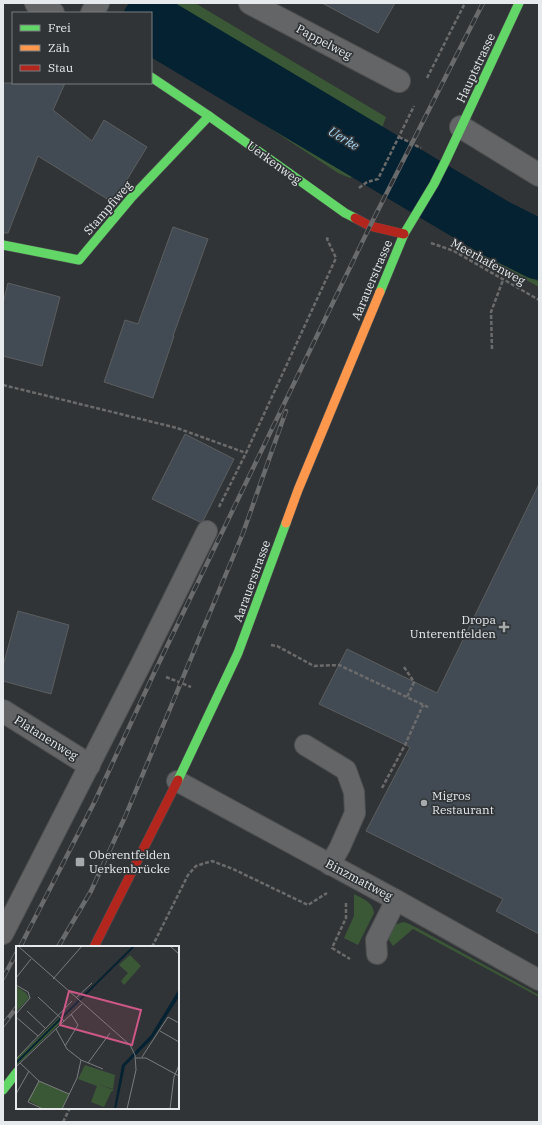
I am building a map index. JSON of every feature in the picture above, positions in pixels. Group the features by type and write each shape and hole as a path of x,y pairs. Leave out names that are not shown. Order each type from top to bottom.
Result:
{"main road":[{"name":"Hauptstrasse","path":"414,215 434,184 519,3"},
{"name":"Uerkenweg","path":"152,78 209,116 344,213 370,226 404,234"},
{"name":"Stampfiweg","path":"3,245 79,260 131,198 209,116"},
{"name":"Aarauerstrasse","path":"94,946 177,781 238,653 298,490 404,234 414,215"},
{"path":"3,1090 16,1073"}],"street":[{"path":"36,3 50,12"},
{"path":"93,12 98,3"},
{"name":"Pappelweg","path":"250,3 399,81"},
{"path":"458,134 539,175"},
{"name":"Platanenweg","path":"3,711 89,765"}],"lane":[{"path":"3,934 207,532"},
{"path":"305,745 346,770 354,792 355,813 340,847 336,872"},
{"name":"Binzmattweg","path":"177,781 336,872 396,900 539,980"},
{"path":"377,954 376,940 396,900"}],"path":[{"path":"431,71 465,3"},
{"path":"207,532 246,453 336,258 328,239 360,187 367,182 378,179 407,122"},
{"name":"Meerhafenweg","path":"404,234 454,251 539,300"},
{"path":"492,349 491,312 503,280"},
{"path":"3,385 177,428 246,453"},
{"path":"277,646 314,666 339,665 430,708"},
{"path":"404,667 414,682 407,697"},
{"path":"405,745 423,705"},
{"path":"152,946 188,875 196,866 212,861 233,869 308,904 325,895 336,872"},
{"path":"336,872 346,900 346,918 332,948 355,962"},
{"path":"63,1122 70,1109"}],"green space":[{"path":"131,3 195,3 386,117 366,173 350,178 338,173 152,51 152,12 126,12"},
{"path":"471,242 521,270 539,282 539,287 473,251 468,245"},
{"path":"354,894 370,903 374,913 358,945 344,938 354,916"},
{"path":"403,922 417,928 539,995 539,997 413,929 393,946 389,940 390,934 395,925"}],"building":[{"path":"322,3 395,3 378,33"},
{"path":"3,83 65,84 53,110 92,141 104,120 147,147 112,202 38,156 8,233 3,233"},
{"path":"173,227 208,239 173,336 153,398 104,382 125,320 138,324"},
{"path":"8,283 60,297 42,366 3,356 3,303"},
{"path":"185,434 234,459 203,521 200,522 152,499"},
{"path":"539,484 539,934 496,911 503,899 366,831 410,747 319,704 347,649 437,693"},
{"path":"18,611 69,625 51,694 3,681 3,666"}],"waterway":[{"name":"Uerke","path":"152,24 495,228 539,250"}],"railway":[{"path":"21,946 95,801 155,671 370,226 483,3"},
{"path":"59,946 91,891 125,817 243,533 286,411"},
{"path":"3,978 16,954"},
{"path":"3,1025 16,1008"}],"traffic: fast":[{"path":"380,292 404,234 434,184 446,160 519,3"},
{"path":"152,78 209,116 345,213 355,218"},
{"path":"3,245 79,260 131,198 209,116"},
{"path":"178,780 238,653 286,523"},
{"path":"3,1090 16,1073"}],"traffic: slow":[{"path":"286,523 298,490 380,292"}],"traffic: jam":[{"path":"355,218 370,226 404,234"},
{"path":"95,946 178,780"}],"place":[{"name":"Dropa Unterentfelden","path":"504,627"},
{"name":"Migros Restaurant","path":"424,803"},
{"name":"Oberentfelden Uerkenbrücke","path":"80,862"}]}
